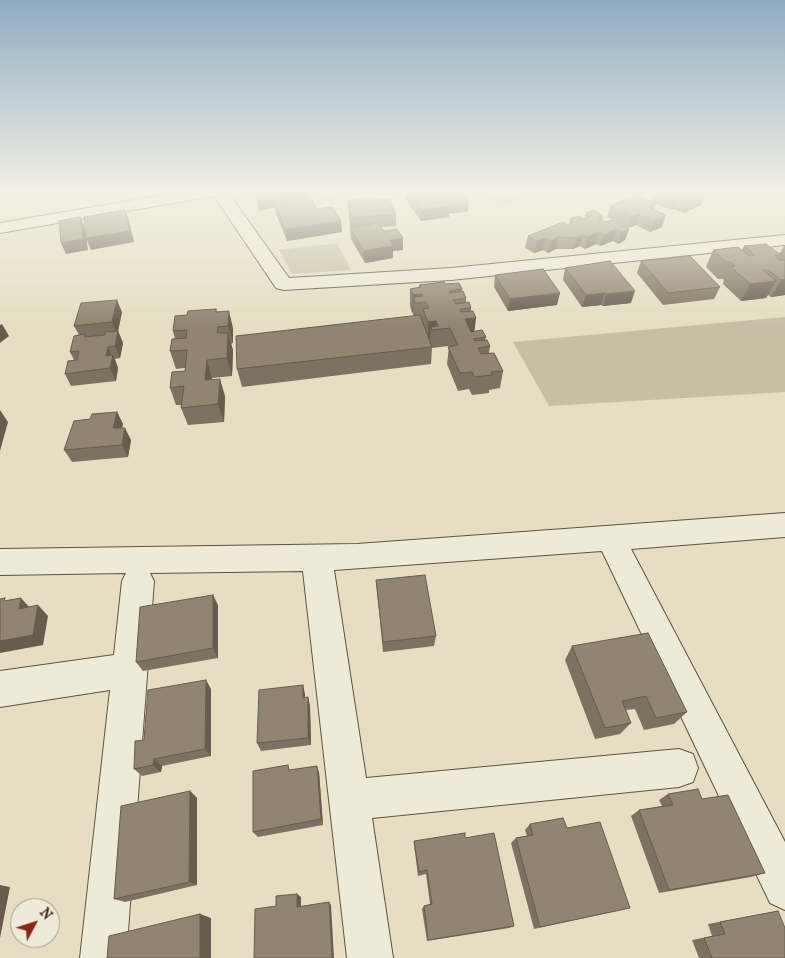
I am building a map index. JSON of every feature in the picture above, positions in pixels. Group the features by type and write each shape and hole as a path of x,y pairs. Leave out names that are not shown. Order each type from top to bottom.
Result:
{"street":[{"path":"250,236 283,284 451,274 785,240"},
{"path":"0,562 357,557 785,525"},
{"path":"610,537 785,888"},
{"path":"317,558 370,958"},
{"path":"103,958 138,581"},
{"path":"0,689 130,670"},
{"path":"349,800 679,768"}],"shaded area":[{"path":"337,243 351,270 292,274 279,250"},
{"path":"785,317 785,392 549,406 513,342"}],"building":[{"path":"60,236 83,236 83,239 61,243"},
{"path":"86,236 100,236 86,238"},
{"path":"355,236 401,236 403,238 390,240 393,246 364,251"},
{"path":"528,236 581,236 576,238 558,237 551,241 545,238 537,241"},
{"path":"766,244 781,255 775,256 780,260 785,260 785,279 781,280 768,270 763,270 776,281 750,284 731,267 735,266 731,262 726,262 713,250 738,247 749,256 755,255 744,246"},
{"path":"690,256 720,287 668,293 641,261"},
{"path":"610,261 635,291 586,295 565,268"},
{"path":"543,269 560,293 510,299 495,275"},
{"path":"444,282 445,284 459,283 462,289 449,291 450,293 463,291 466,298 453,300 456,304 469,302 471,308 460,309 461,312 473,311 476,318 465,319 471,332 482,330 486,337 473,339 475,341 487,340 490,346 478,348 481,354 494,353 503,371 491,372 492,375 474,377 472,372 460,373 448,347 458,345 450,328 432,330 431,327 438,326 436,321 428,322 423,309 429,308 426,302 415,303 414,297 423,296 422,294 413,295 410,289 421,287 419,285"},
{"path":"117,300 112,322 74,326 81,303"},
{"path":"216,309 216,312 229,311 228,326 218,327 217,333 228,333 227,358 207,360 205,380 220,379 218,404 181,408 184,386 170,388 172,372 185,371 187,350 170,351 172,339 186,338 187,330 173,331 175,316 187,315 188,311"},
{"path":"420,315 432,347 237,369 236,336"},
{"path":"118,331 115,346 108,347 106,356 113,355 110,368 65,374 68,361 77,360 79,351 70,352 74,336 85,334 85,337 105,335 105,332"},
{"path":"117,412 113,428 125,428 122,445 64,450 74,421 90,419 92,414"},
{"path":"425,575 436,636 383,642 376,580"},
{"path":"213,595 213,648 136,662 140,607"},
{"path":"5,598 4,601 21,598 19,609 38,605 33,635 0,641 0,599"},
{"path":"648,633 687,712 656,718 646,696 622,701 631,723 605,728 572,646"},
{"path":"206,680 205,749 154,759 153,765 134,769 135,741 144,740 148,690"},
{"path":"303,685 303,698 308,697 308,738 257,743 259,690"},
{"path":"288,765 289,770 317,766 321,819 253,832 253,771"},
{"path":"698,789 702,799 728,795 765,873 669,890 639,810 673,805 668,794"},
{"path":"190,791 189,882 114,899 121,806"},
{"path":"563,818 567,828 600,822 630,908 540,927 516,838 533,835 530,824"},
{"path":"465,833 465,838 494,833 514,926 428,940 424,906 432,904 427,870 419,872 414,841"},
{"path":"297,894 297,907 329,902 332,958 254,958 255,909 276,906 276,896"},
{"path":"778,911 785,928 785,958 712,958 704,938 725,934 720,922"},
{"path":"200,914 200,958 107,958 109,936"}]}
